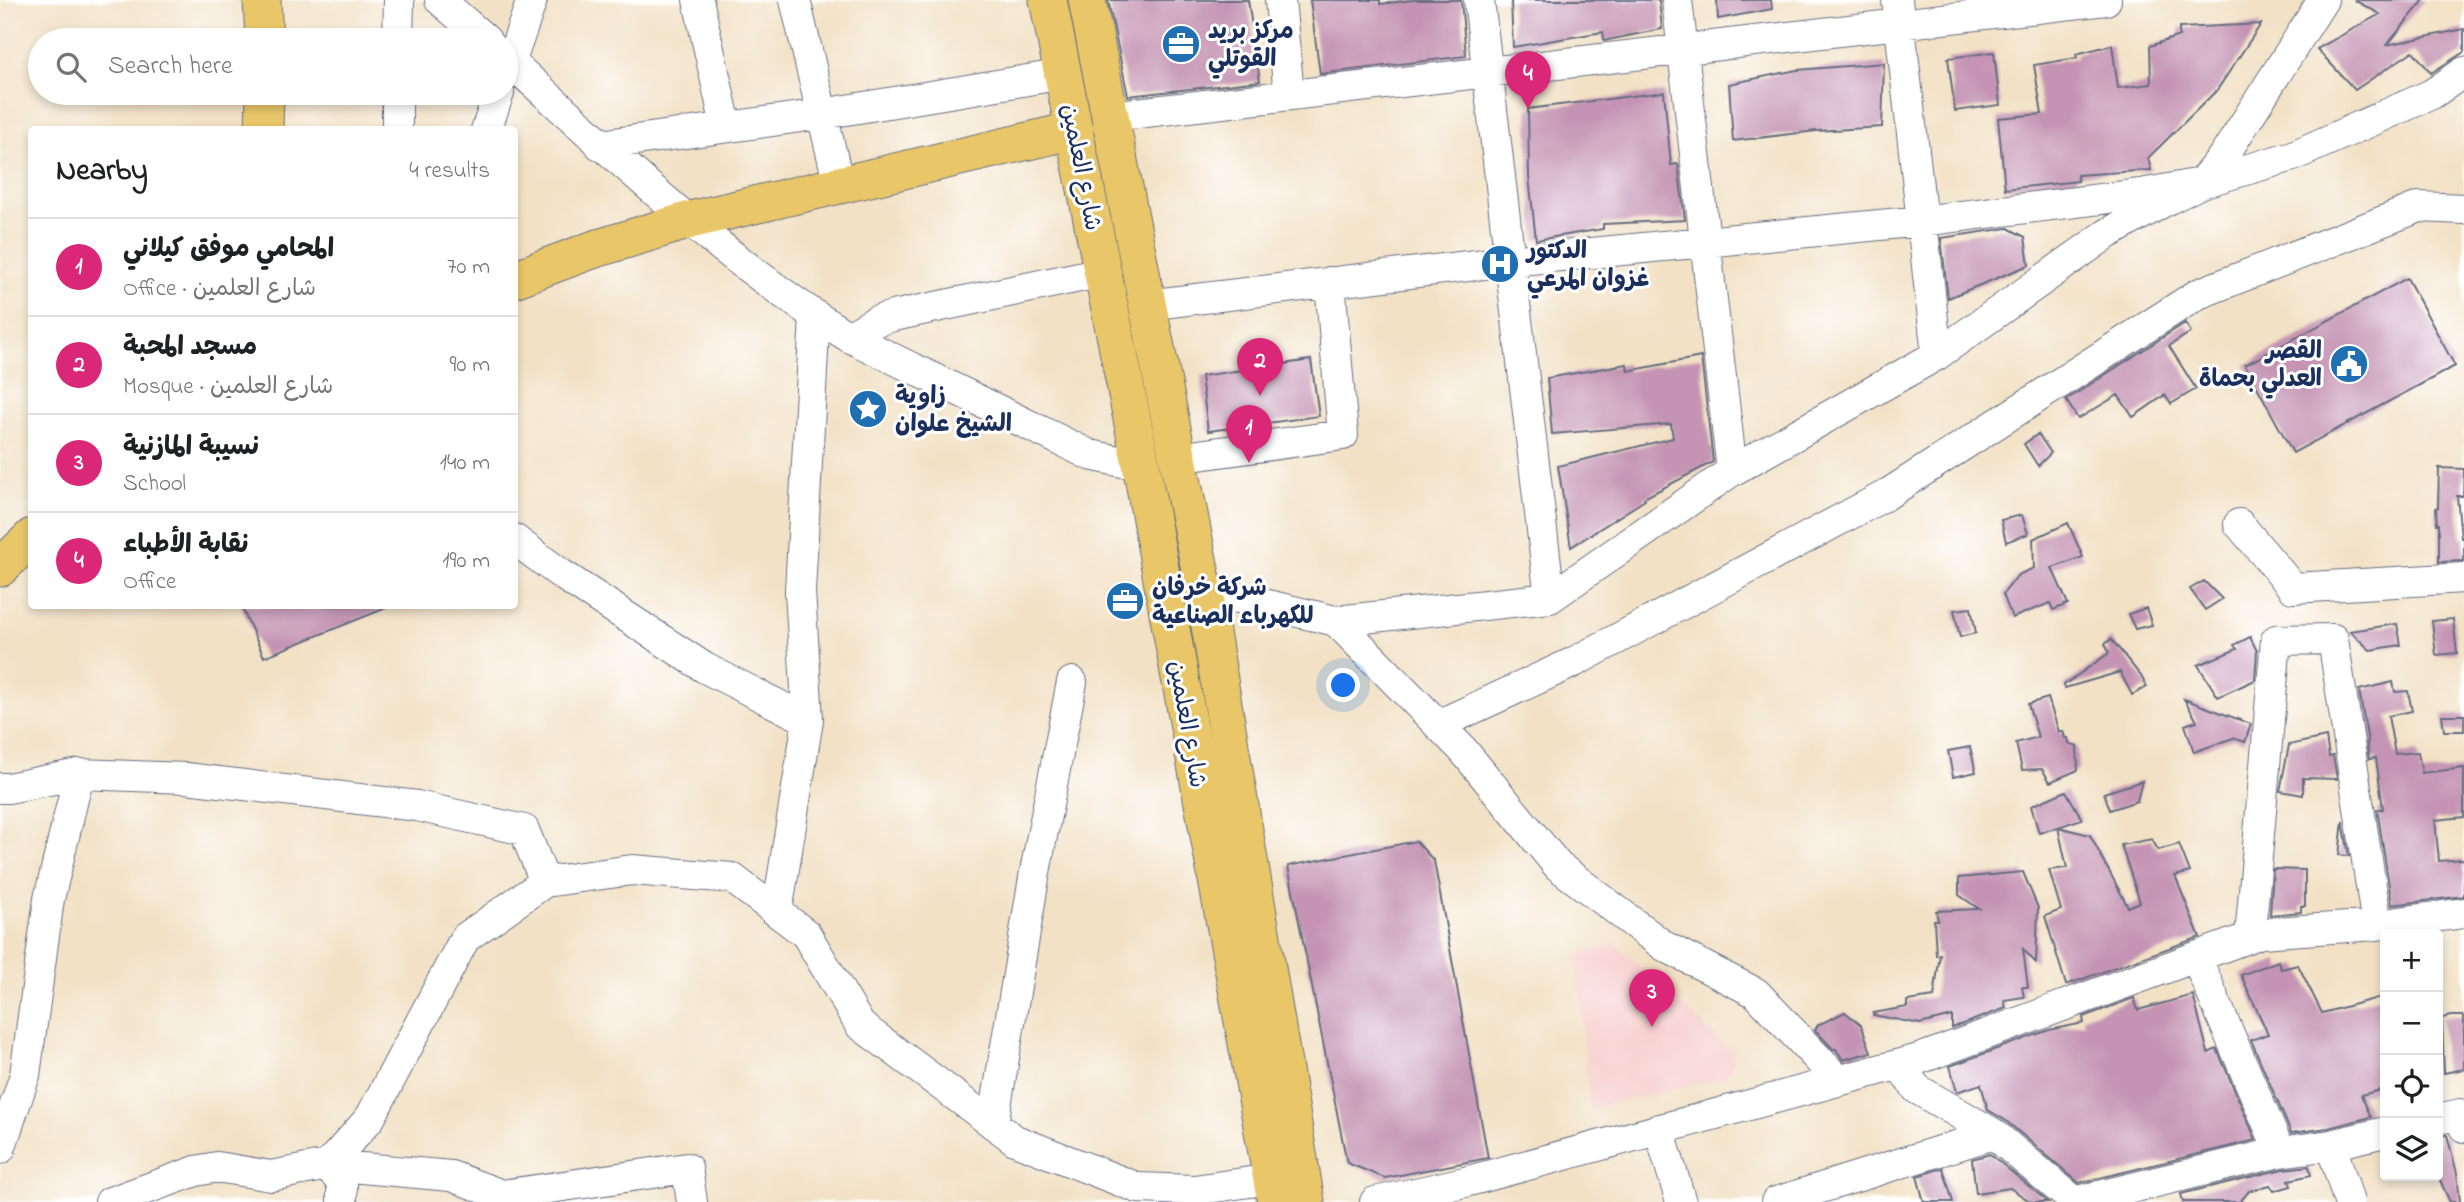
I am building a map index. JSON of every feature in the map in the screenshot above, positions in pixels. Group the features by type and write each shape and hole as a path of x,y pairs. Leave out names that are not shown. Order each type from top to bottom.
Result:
{"main road":[{"path":"262,0 263,28"},
{"name":"شارع العلمين","path":"1048,0 1140,459 1273,1190"},
{"name":"شارع العلمين","path":"1087,0 1203,590 1306,1202"},
{"path":"264,126 265,105"},
{"path":"518,278 592,250 690,220 1075,130"},
{"path":"0,568 28,541"}],"street":[{"path":"398,28 399,0"},
{"path":"440,0 472,28"},
{"path":"518,35 531,0"},
{"path":"698,0 726,126"},
{"path":"795,0 839,185"},
{"path":"1280,0 1289,95"},
{"path":"1479,0 1550,598"},
{"path":"1677,0 1732,471"},
{"path":"1111,116 1683,50 1899,12 2106,0"},
{"path":"1203,590 1336,621 1550,598 1732,471 1937,355 2107,234 2201,183 2225,154 2323,0"},
{"path":"1899,12 1937,355"},
{"path":"1146,304 1509,261 1921,221 2141,194 2201,183 2293,156 2432,94 2464,72"},
{"path":"518,74 690,220 790,299 849,337 1090,455 1123,462 1140,459"},
{"path":"600,145 822,114 1064,74"},
{"path":"397,105 397,126"},
{"path":"487,126 495,105"},
{"path":"1438,725 1574,662 1886,495 2198,294 2419,207 2464,209"},
{"path":"849,337 876,321 893,316 1103,272"},
{"path":"1177,458 1343,435 1330,282"},
{"path":"777,912 808,720 800,591 816,316"},
{"path":"2239,524 2292,588 2464,578"},
{"path":"518,543 705,668 808,720"},
{"path":"1336,621 1463,750 1558,866 1664,946 1756,993 1839,1081"},
{"path":"2250,937 2276,640 2333,639 2377,925"},
{"path":"993,1124 1035,872 1072,682"},
{"path":"0,788 79,774 186,778 417,806 524,830 545,882"},
{"path":"0,1149 25,1075 49,900 79,774"},
{"path":"328,1164 370,1118 465,938 545,882 632,870 732,878 806,934 860,1025 1015,1140 1138,1188 1273,1190"},
{"path":"1375,1202 1466,1192 1659,1129 1899,1065 2261,933 2377,925 2464,913"},
{"path":"2196,957 2280,1152"},
{"path":"1899,1065 1917,1089 1994,1134 2075,1202 2280,1152 2331,1145 2380,1133"},
{"path":"2442,1118 2460,1114 2464,1127"},
{"path":"1659,1129 1681,1202"},
{"path":"1776,1202 1994,1134"},
{"path":"2331,1145 2350,1202"},
{"path":"328,1164 342,1183 342,1202"},
{"path":"110,1202 185,1175 217,1167 271,1176 296,1173 328,1164 451,1176 504,1199 687,1168 692,1202"}],"shaded area":[{"path":"1616,944 1735,1055 1727,1077 1590,1109 1576,955"}],"building":[{"name":"مركز بريد القوتلي","path":"1108,0 1248,0 1260,81 1128,96"},
{"path":"1310,0 1380,0 1380,4 1413,0 1461,0 1466,56 1320,74"},
{"path":"1511,0 1659,0 1662,29 1604,41 1603,32 1513,47"},
{"path":"1717,0 1771,0 1772,9 1718,19"},
{"path":"2354,0 2424,0 2387,45 2464,29 2464,52 2431,73 2413,51 2355,90 2317,49 2380,14"},
{"path":"2261,24 2217,90 2148,158 2151,170 2077,175 2078,181 2005,189 1998,118 2042,114 2034,65 2077,58 2076,54 2112,45 2118,88 2151,84 2150,46 2179,36 2179,28"},
{"path":"1994,52 2000,105 1955,111 1948,58"},
{"path":"1884,63 1882,127 1816,131 1733,141 1729,84 1797,70"},
{"path":"1664,92 1671,165 1678,164 1685,220 1603,224 1603,229 1536,240 1529,177 1528,109"},
{"path":"2008,228 2025,237 2029,265 1948,298 1941,238"},
{"path":"2407,278 2455,366 2293,453 2245,365"},
{"path":"2185,323 2191,332 2169,346 2196,389 2171,404 2165,395 2133,417 2118,395 2078,419 2066,400"},
{"path":"1701,357 1713,462 1644,498 1645,500 1571,547 1558,466 1673,438 1671,424 1552,434 1547,378 1627,364 1628,371"},
{"path":"1311,360 1319,416 1208,431 1201,376"},
{"path":"2038,434 2051,453 2038,466 2024,444"},
{"path":"2439,468 2464,469 2463,496 2457,496 2461,538 2464,538 2464,561 2439,562 2439,524 2436,508"},
{"path":"2022,515 2028,534 2006,542 2001,520"},
{"path":"2068,523 2083,557 2052,568 2068,604 2053,610 2050,603 2012,618 2003,594 2018,575 2034,568 2033,539"},
{"path":"2204,581 2222,599 2205,610 2190,589"},
{"path":"1971,608 1976,633 1960,637 1954,610"},
{"path":"2146,608 2152,625 2135,629 2128,614"},
{"path":"242,609 384,609 264,657"},
{"path":"2453,619 2457,653 2436,655 2432,621"},
{"path":"2397,624 2401,645 2370,650 2350,631"},
{"path":"2250,637 2257,651 2255,680 2218,697 2198,665 2237,649 2234,645"},
{"path":"2111,639 2147,687 2132,695 2120,672 2065,688 2064,685 2109,653 2105,644"},
{"path":"2393,682 2395,692 2408,691 2412,711 2388,716 2395,754 2418,752 2422,773 2464,768 2464,817 2435,820 2439,861 2464,859 2464,896 2392,905 2377,809 2383,809 2376,758 2369,759 2359,690"},
{"path":"2048,698 2059,732 2063,731 2069,743 2077,747 2078,770 2050,782 2042,769 2022,770 2016,743 2038,737 2028,704"},
{"path":"2184,699 2251,724 2245,742 2233,738 2194,752 2185,725 2197,721"},
{"path":"2442,715 2464,715 2464,731 2444,731"},
{"path":"2326,737 2329,757 2333,756 2337,779 2303,778 2303,795 2280,791 2289,745"},
{"path":"1970,747 1976,772 1953,777 1948,751"},
{"path":"2142,781 2137,801 2110,810 2104,793"},
{"path":"2066,791 2082,819 2039,833 2031,806"},
{"path":"2343,821 2349,856 2339,855"},
{"path":"2058,827 2090,835 2128,907 2140,902 2121,845 2152,839 2158,850 2179,844 2190,872 2175,876 2200,937 2066,985 2045,916 2061,910 2049,870 2067,868"},
{"path":"1416,841 1434,861 1488,1158 1385,1178 1347,1163 1288,866"},
{"path":"2273,869 2305,870 2305,906 2301,906 2301,912 2270,915"},
{"path":"2023,872 2038,908 2036,963 2023,949 2028,987 2022,987 2024,997 2004,1000 2006,1008 1952,1028 1952,1016 1920,1024 1873,1015 1907,1007 1907,1001 1934,997 1940,954 1936,955 1936,911 1979,909 1959,895 1959,878"},
{"path":"2278,961 2281,969 2298,965 2322,1013 2380,997 2380,1090 2361,1095 2371,1117 2328,1128 2291,1133 2251,1040 2268,1034 2241,975"},
{"path":"2193,995 2208,1053 2217,1049 2256,1140 2079,1183 2005,1120 1988,1110 1981,1084 1957,1092 1950,1066 2049,1030 2084,1023 2083,1017 2134,998 2138,1010"},
{"path":"1845,1012 1861,1025 1871,1052 1843,1060 1836,1049 1815,1030 1818,1025"},
{"path":"2464,1016 2464,1069 2444,1073 2443,1018"},
{"path":"2443,1135 2447,1135 2457,1173 2460,1202 2450,1202 2440,1181 2443,1181"},
{"path":"1990,1154 2048,1202 2031,1202 2010,1188 1976,1193 1972,1159"},
{"path":"2309,1166 2311,1175 2289,1180 2291,1186 2274,1191 2270,1185 2249,1191 2240,1202 2183,1202 2181,1194 2283,1169"},
{"path":"1943,1168 1953,1202 1924,1202 1917,1176"}],"place":[{"name":"مركز بريد القوتلي","path":"1181,44"},
{"name":"نقابة الأطباء","path":"1528,109"},
{"name":"الدكتور غزوان المرعي","path":"1500,264"},
{"name":"القصر العدلي بحماة","path":"2349,364"},
{"name":"مسجد المحبة","path":"1260,396"},
{"name":"زاوية الشيخ علوان","path":"868,409"},
{"name":"المحامي موفق كيلاني","path":"1249,463"},
{"name":"شركة خرفان للكهرباء الصناعية","path":"1125,601"},
{"name":"نسيبة المازنية","path":"1652,1027"}]}
